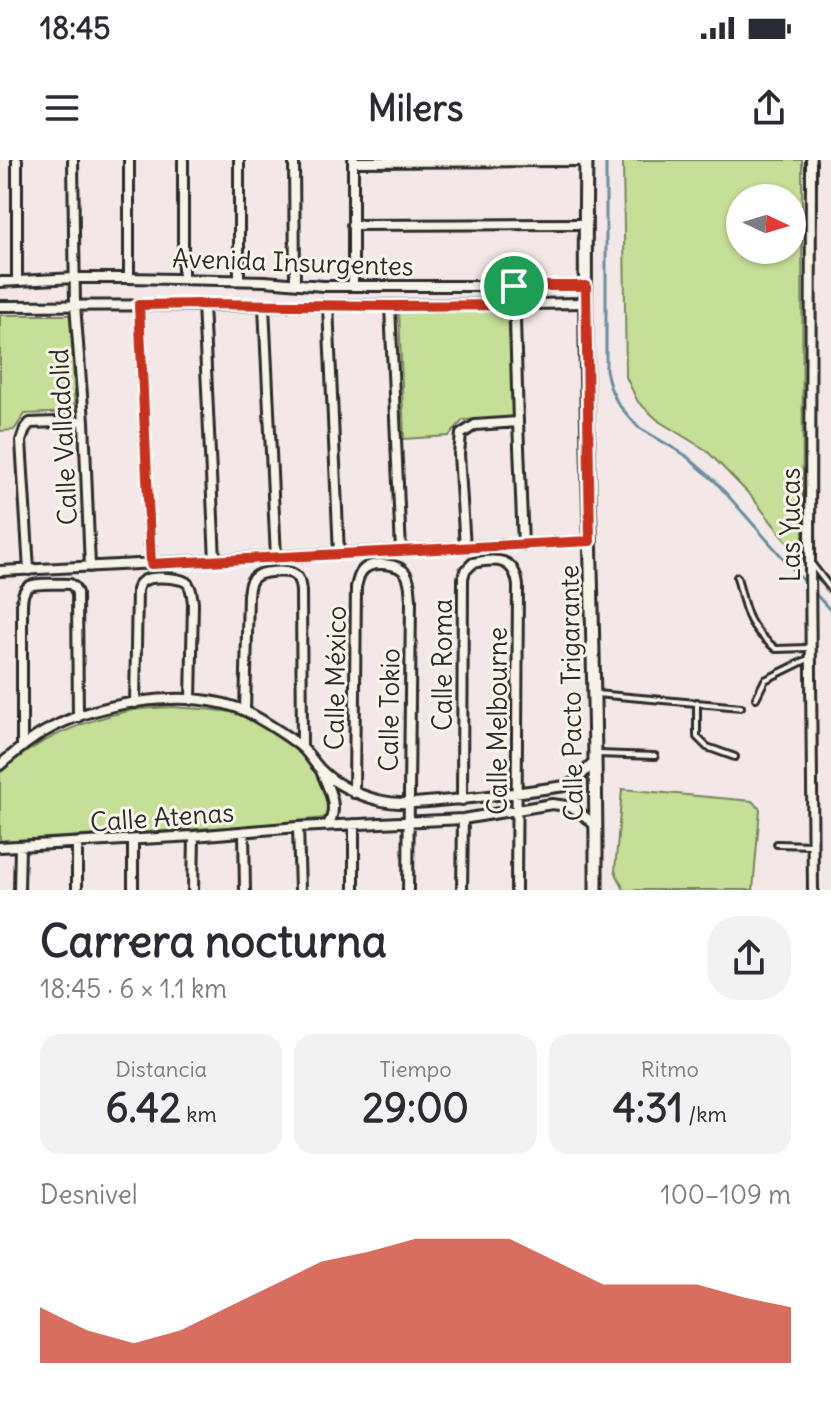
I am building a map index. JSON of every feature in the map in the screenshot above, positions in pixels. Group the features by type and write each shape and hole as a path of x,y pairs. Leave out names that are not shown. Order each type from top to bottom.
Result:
{"street":[{"path":"17,160 17,281"},
{"name":"Calle Valladolid","path":"73,160 75,305 90,567"},
{"path":"129,160 129,278"},
{"path":"183,160 183,279"},
{"path":"239,160 239,280"},
{"path":"294,160 295,283"},
{"path":"353,286 353,161 586,160"},
{"name":"Calle Pacto Trigarante","path":"586,160 596,890"},
{"name":"Las Yucas","path":"811,160 813,890"},
{"path":"352,225 585,224"},
{"name":"Avenida Insurgentes","path":"0,282 129,278 239,280 323,286 586,286"},
{"path":"514,286 523,545"},
{"name":"Avenida Insurgentes","path":"0,306 586,303"},
{"path":"203,304 215,560"},
{"path":"139,305 151,564"},
{"path":"264,306 276,557"},
{"path":"328,306 339,554"},
{"path":"390,306 401,551"},
{"path":"29,570 22,435 30,423 84,421"},
{"path":"465,548 459,454 461,434 475,425 518,422"},
{"path":"0,571 590,541"},
{"name":"Calle Melbourne","path":"501,562 515,569 518,586 516,890"},
{"name":"Calle Roma","path":"462,800 463,578 473,563 501,562"},
{"name":"Calle Tokio","path":"366,567 391,565 399,568 405,572 410,586 408,890"},
{"name":"Calle México","path":"354,793 356,587 366,567"},
{"path":"245,711 251,581 261,573 295,574 300,585 302,747"},
{"path":"135,703 136,598 139,585 146,579 180,578 190,587 193,603 191,700"},
{"path":"22,746 22,607 24,591 34,585 70,584 77,593 78,717"},
{"path":"0,765 44,732 114,706 191,700 220,703 245,711 302,747 321,771 330,791 332,820 327,826"},
{"path":"321,771 354,793 408,804 565,786 585,773 595,758"},
{"name":"Calle Atenas","path":"0,847 463,819 552,804 577,810 596,826"},
{"path":"462,890 463,819"},
{"path":"354,824 354,890"},
{"path":"298,827 300,890"},
{"path":"244,832 245,890"},
{"path":"193,890 194,836"},
{"path":"133,840 133,890"},
{"path":"77,843 77,890"},
{"path":"19,890 20,846"}],"lane":[{"path":"810,565 831,589"},
{"path":"737,577 748,617 759,635 776,649 810,653"},
{"path":"756,698 765,680 790,669 810,653"},
{"path":"594,693 741,707"},
{"path":"697,702 697,737 707,747 735,757"},
{"path":"595,758 655,756"},
{"path":"777,844 812,845"}],"green space":[{"path":"623,160 802,160 802,184 726,184 726,264 802,264 803,562 751,496 706,450 660,422 638,402 626,377"},
{"path":"399,311 508,312 514,418 463,420 449,436 404,439"},
{"path":"0,315 71,315 75,412 25,414 14,430 0,431"},
{"path":"173,707 240,714 286,737 315,769 327,797 329,813 323,818 261,825 0,841 0,773 13,762 60,733 94,720 134,710"},
{"path":"622,789 752,801 760,809 753,890 624,890 615,871"}],"waterway":[{"path":"606,160 606,370 618,404 638,427 685,455 715,481 807,585"},
{"path":"812,590 831,611"}],"route":[{"path":"514,286 586,286 590,541 151,564 139,305 515,305 514,286"}]}
